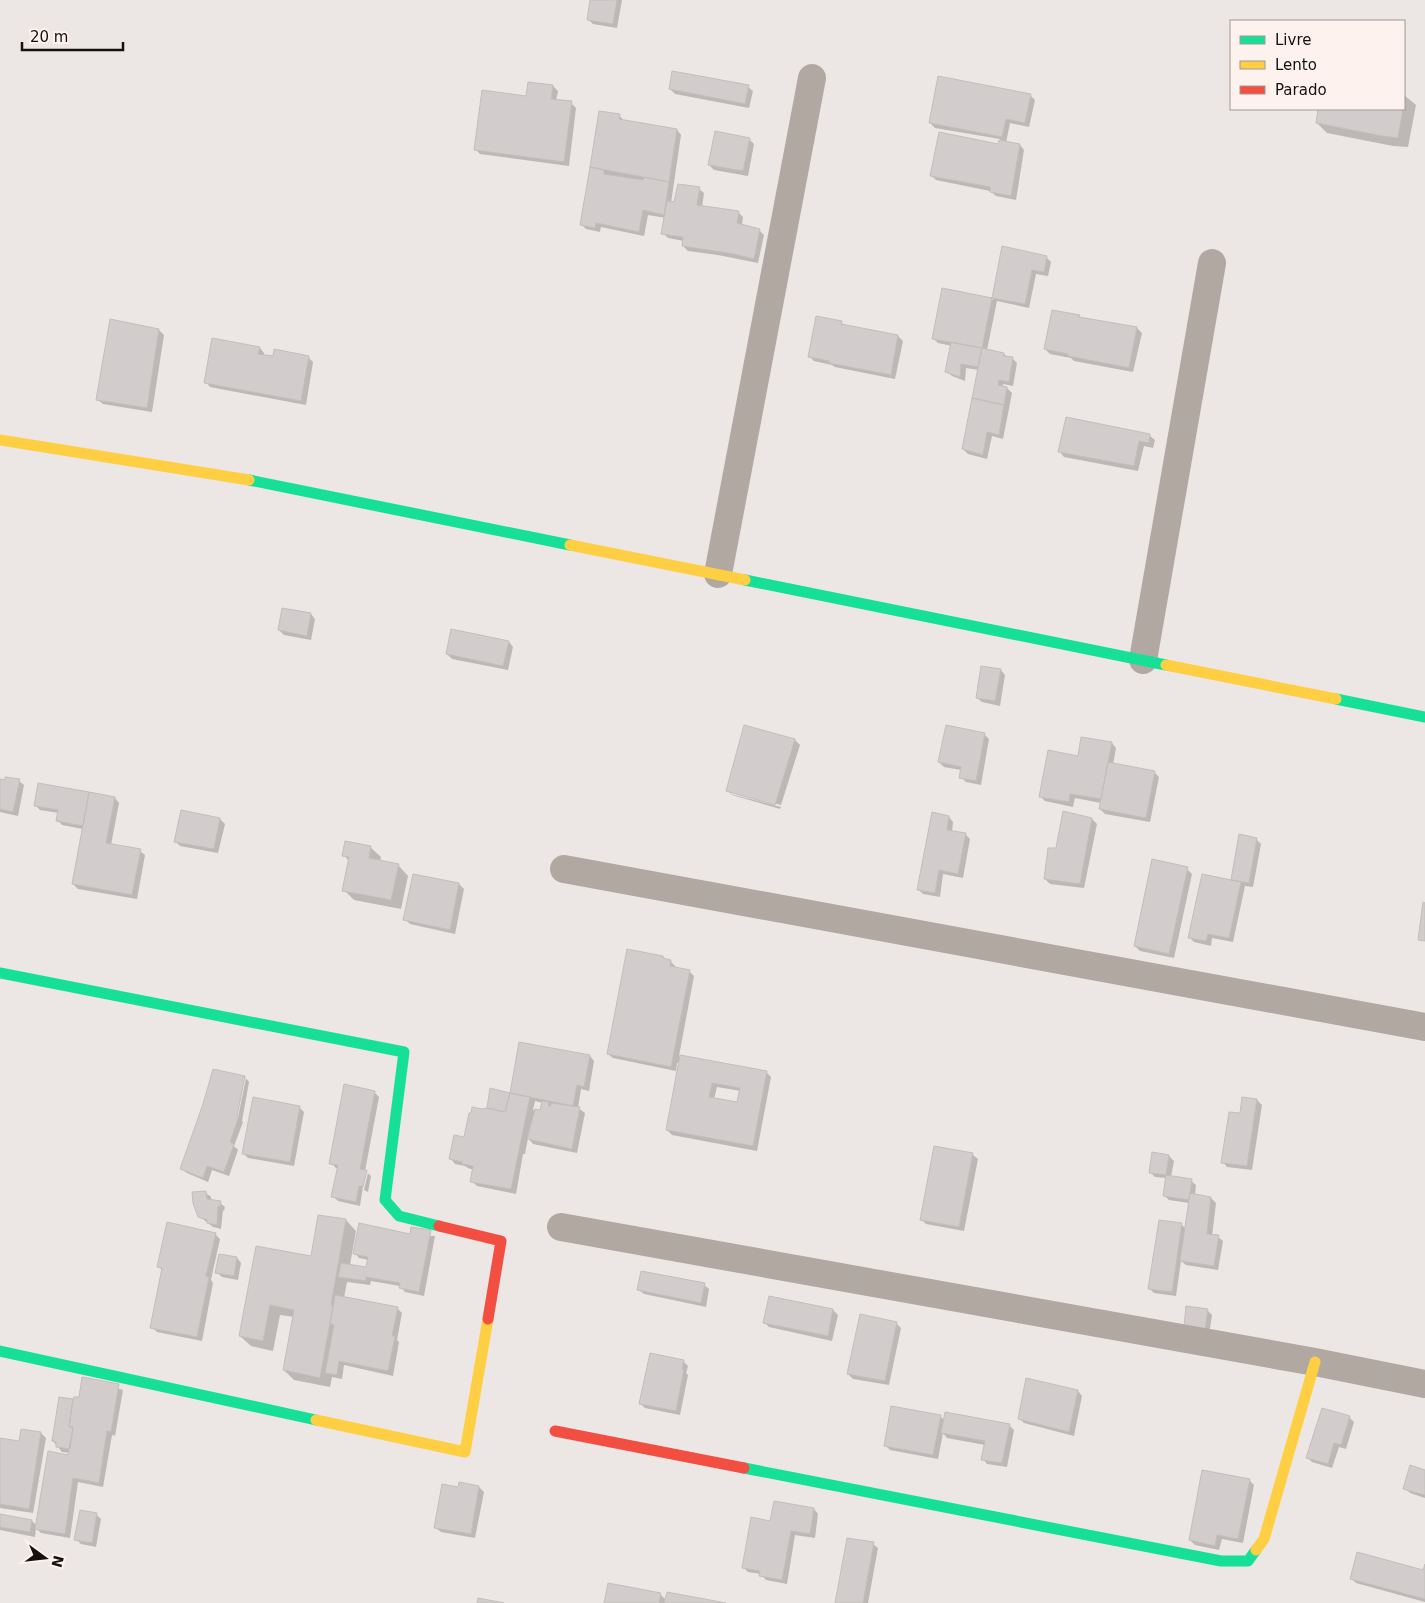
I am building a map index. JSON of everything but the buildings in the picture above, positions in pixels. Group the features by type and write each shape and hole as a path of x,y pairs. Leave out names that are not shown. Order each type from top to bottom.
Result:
{"street":[{"path":"718,574 812,78"},
{"path":"1143,660 1212,263"},
{"path":"0,440 260,482 1425,717"},
{"path":"564,868 1425,1027"},
{"path":"0,973 404,1052 384,1200 399,1216 501,1241 465,1452 0,1351"},
{"path":"562,1227 1315,1362 1425,1384"},
{"path":"555,1431 1221,1561 1248,1561 1264,1539 1315,1362"}],"traffic: fast":[{"path":"249,480 570,545"},
{"path":"745,580 1166,665"},
{"path":"1336,699 1425,717"},
{"path":"0,973 404,1052 385,1200 399,1216 439,1226"},
{"path":"0,1351 316,1420"},
{"path":"744,1468 1221,1561 1248,1561 1256,1550"}],"traffic: slow":[{"path":"0,440 249,480"},
{"path":"570,545 745,580"},
{"path":"1166,665 1336,699"},
{"path":"316,1420 465,1452 488,1319"},
{"path":"1256,1550 1264,1539 1315,1362"}],"traffic: jam":[{"path":"439,1226 501,1241 488,1319"},
{"path":"555,1431 744,1468"}]}
